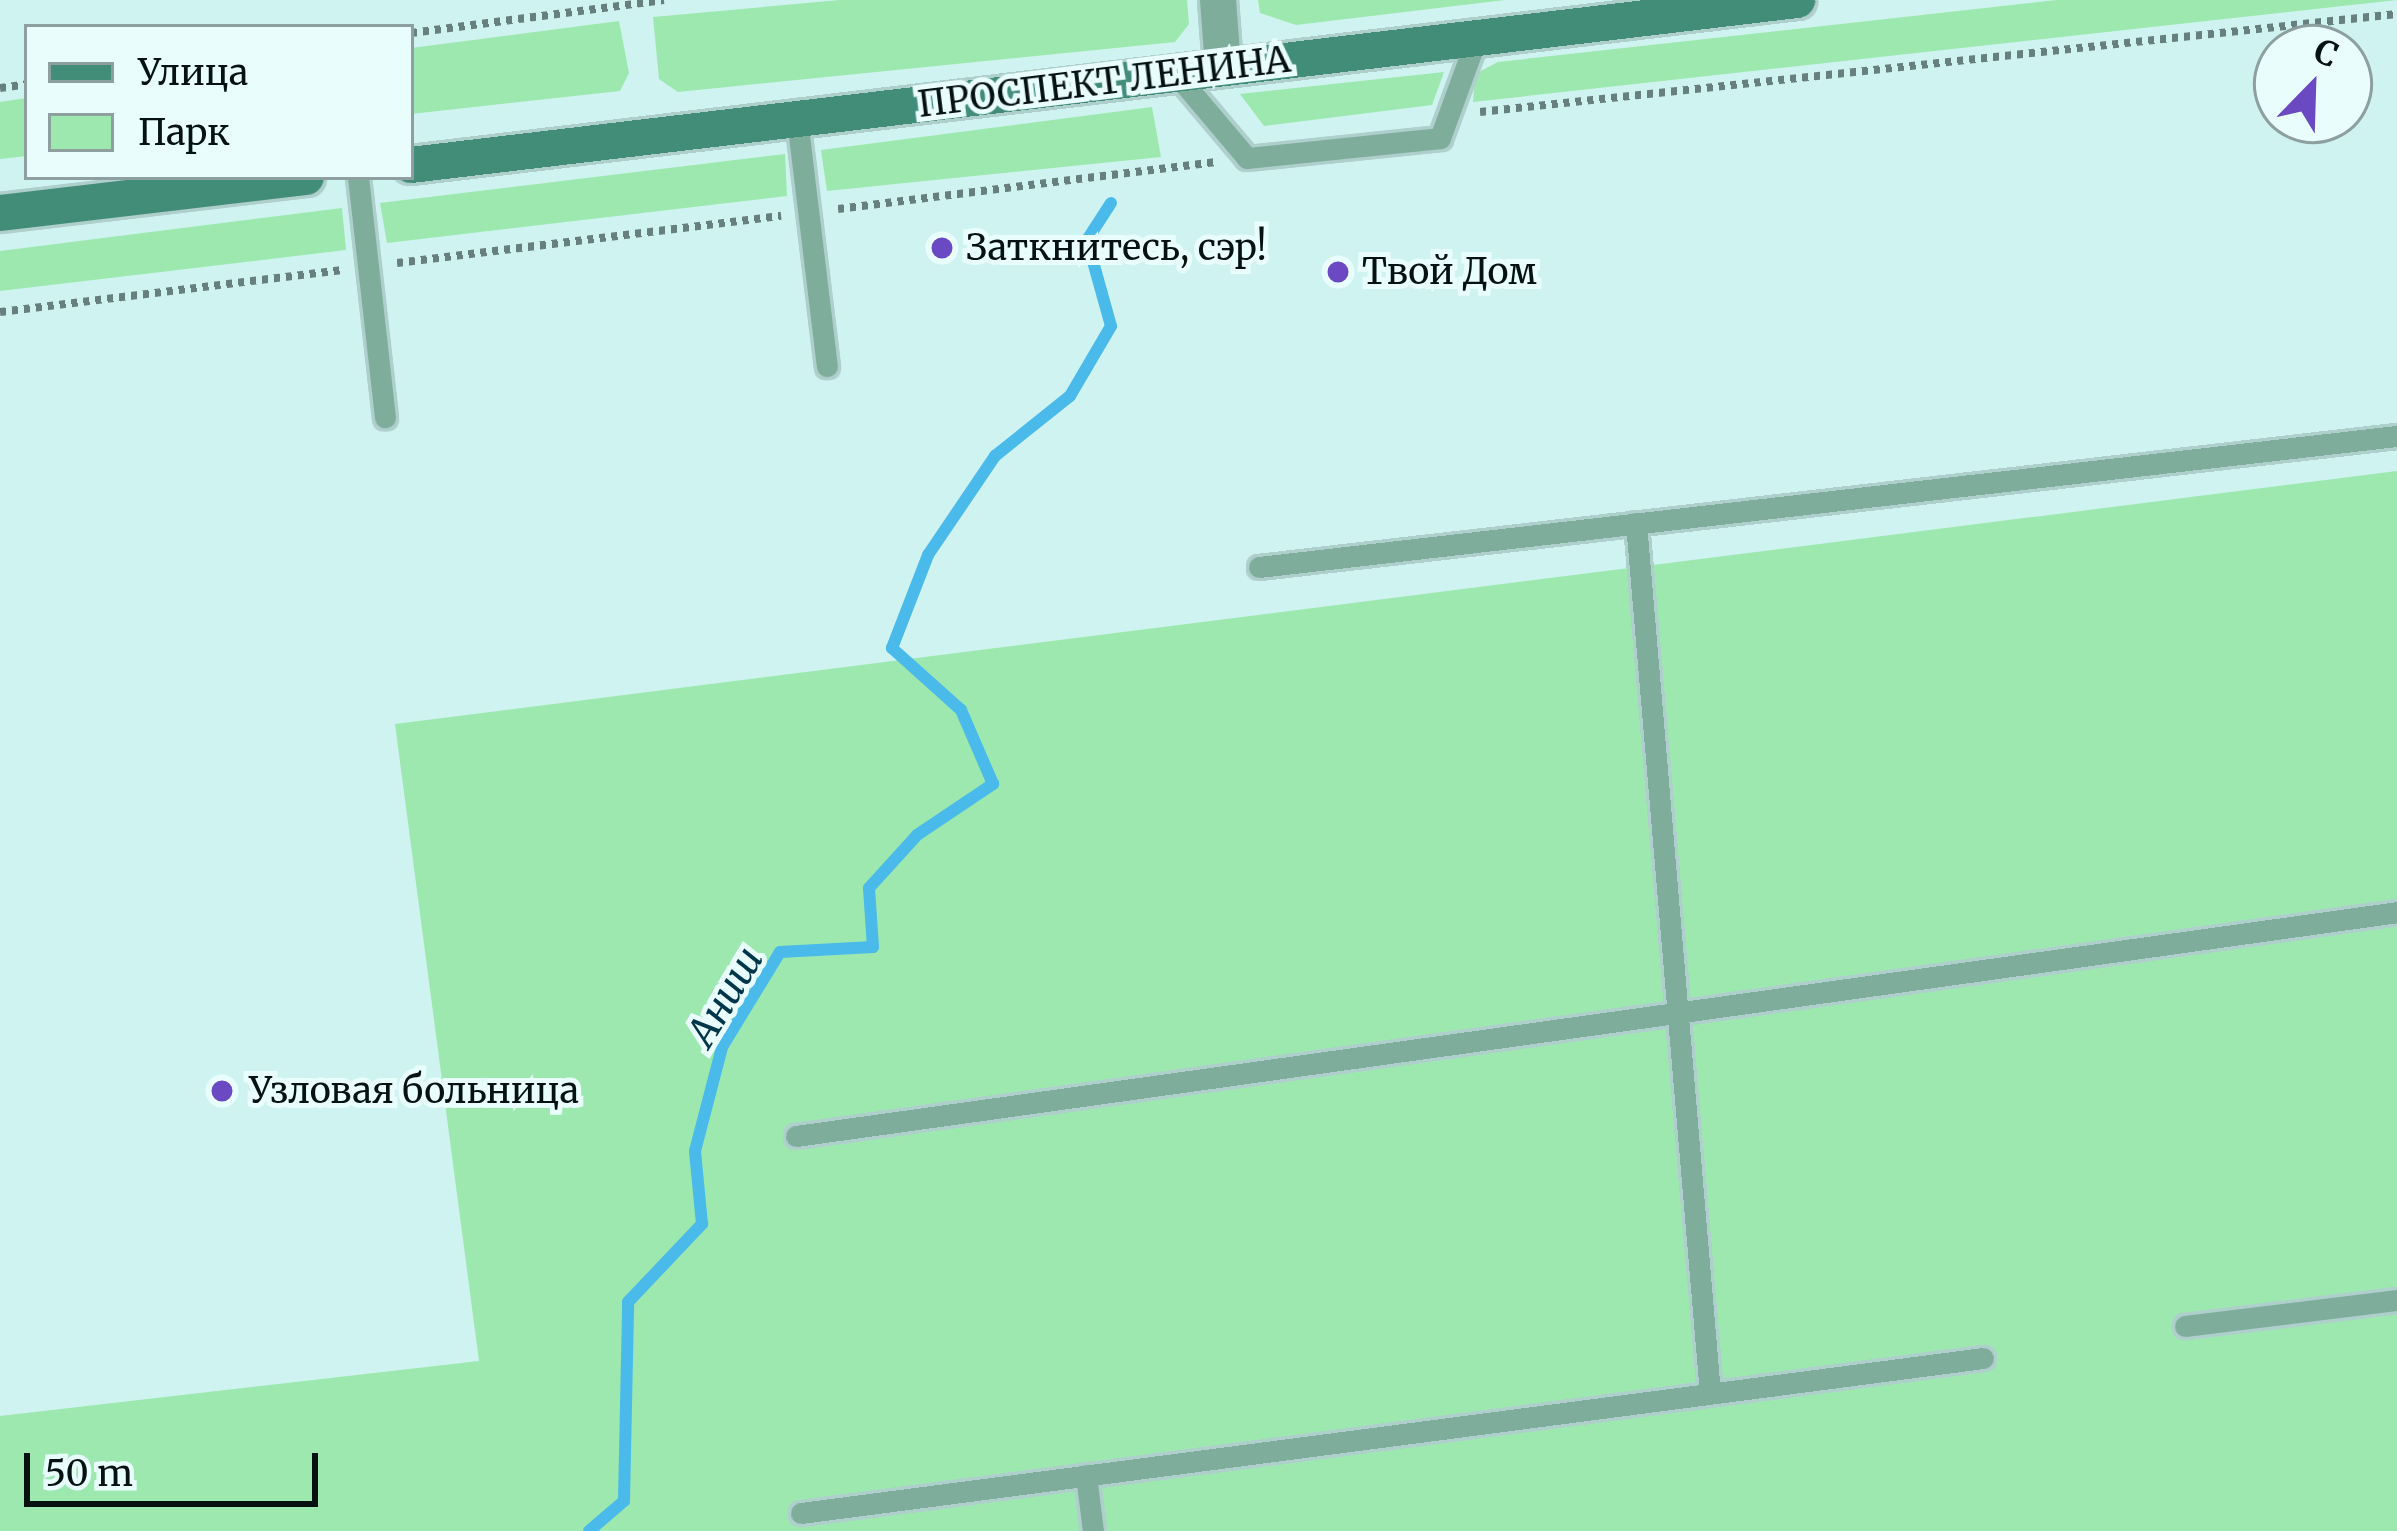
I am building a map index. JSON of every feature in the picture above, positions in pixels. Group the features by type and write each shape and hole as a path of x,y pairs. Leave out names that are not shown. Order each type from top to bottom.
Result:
{"street":[{"path":"1218,0 1223,66"},
{"name":"ПРОСПЕКТ ЛЕНИНА","path":"414,164 1797,0"},
{"path":"0,213 280,180"}],"lane":[{"path":"1176,74 1247,158 1440,138 1478,37"},
{"path":"797,119 827,366"},
{"path":"358,180 385,417"},
{"path":"1258,567 2397,436"},
{"path":"1636,523 1710,1393"},
{"path":"796,1136 2397,913"},
{"path":"2185,1326 2397,1300"},
{"path":"801,1513 1983,1358"},
{"path":"1086,1475 1093,1531"}],"path":[{"path":"414,33 664,0"},
{"path":"1448,115 2397,14"},
{"path":"0,312 1247,158"}],"green space":[{"path":"840,0 1187,0 1189,24 1175,42 678,92 659,79 653,17"},
{"path":"1258,0 1505,0 1296,25 1260,13"},
{"path":"2056,0 2397,0 1473,102 1475,74 1498,62"},
{"path":"619,21 629,73 620,91 414,114 414,48"},
{"path":"1444,72 1432,105 1264,126 1240,94"},
{"path":"24,98 24,156 0,159 0,102"},
{"path":"1152,107 1161,157 827,191 821,150"},
{"path":"785,154 787,196 387,243 380,203"},
{"path":"342,208 346,250 0,291 0,251"},
{"path":"2397,471 2397,1531 0,1531 0,1416 479,1361 395,724"}],"waterway":[{"name":"Аниш","path":"589,1531 624,1501 628,1302 702,1224 695,1151 722,1047 780,952 873,947 869,888 917,835 993,784 961,710 892,648 928,555 995,456 1070,396 1111,326 1087,240 1111,203"}],"place":[{"name":"Заткнитесь, сэр!","path":"942,248"},
{"name":"Твой Дом","path":"1338,272"},
{"name":"Узловая больница","path":"222,1091"}]}
